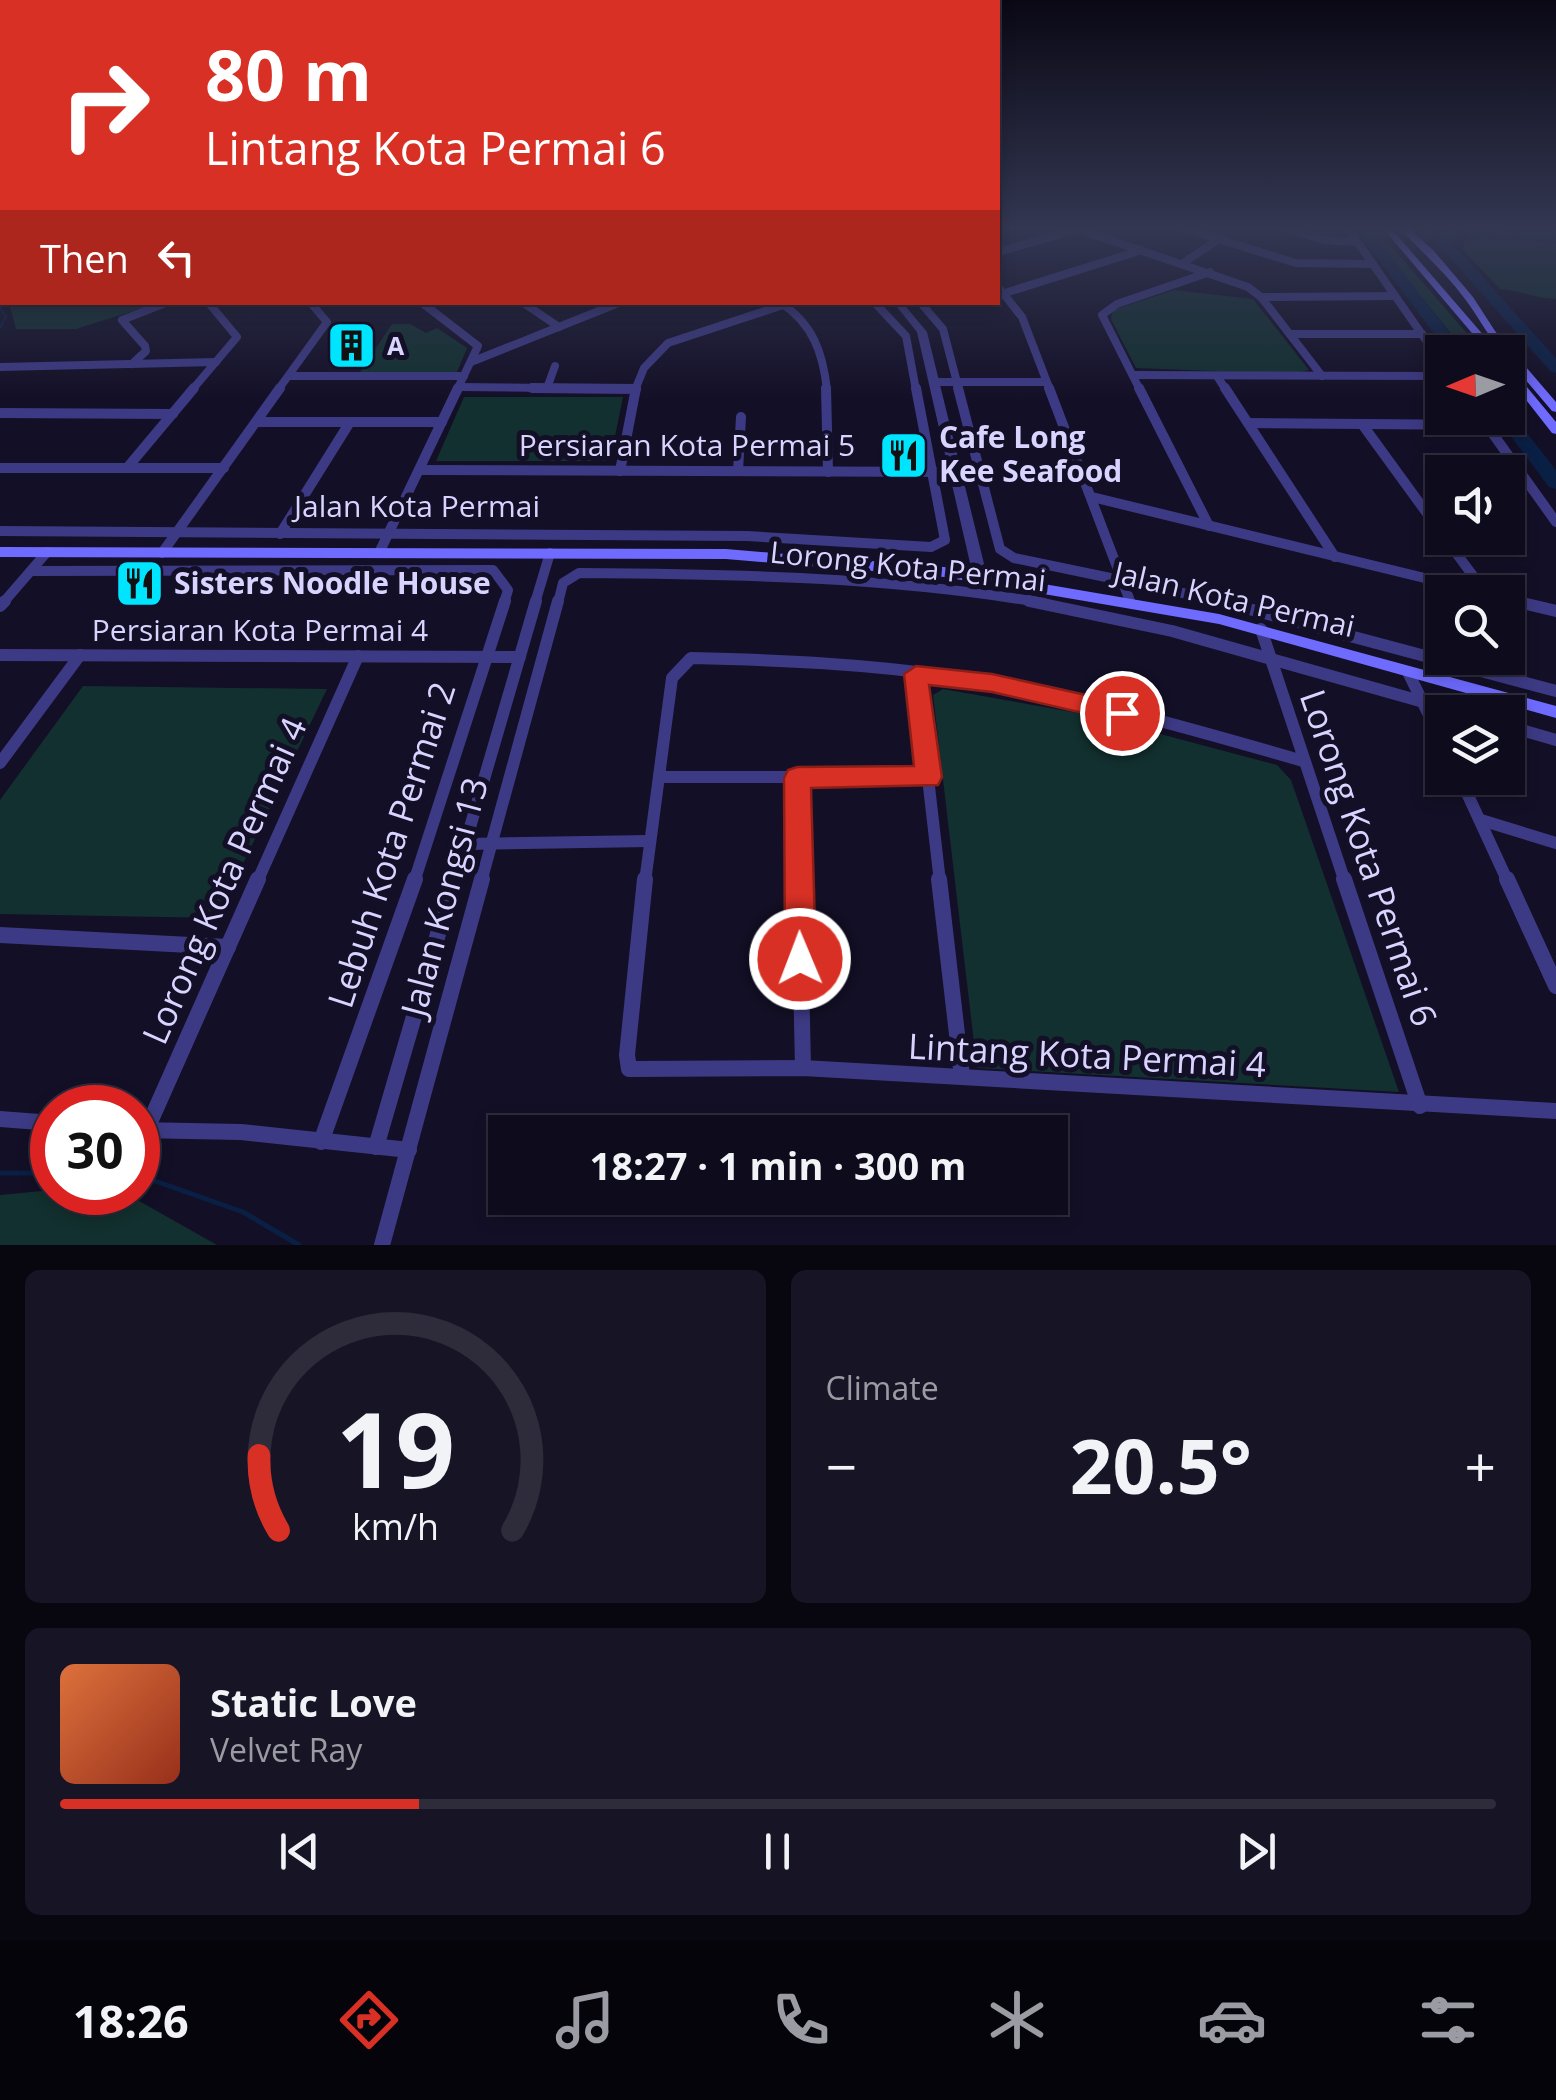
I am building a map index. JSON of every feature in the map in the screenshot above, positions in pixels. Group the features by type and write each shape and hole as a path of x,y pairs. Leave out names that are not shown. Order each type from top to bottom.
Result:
{"main road":[{"path":"1435,285 1477,335"},
{"path":"1436,285 1444,298"},
{"path":"1452,285 1556,409"},
{"path":"1455,285 1476,312"},
{"path":"1525,392 1556,430"},
{"name":"Jalan Kota Permai","path":"0,552 726,554 980,576 1261,628 1556,712"}],"street":[{"path":"1174,285 1105,310 1102,315 1209,526"},
{"path":"1241,285 1261,298 1322,376"},
{"path":"1388,285 1425,338"},
{"path":"1001,290 1022,317 1130,601"},
{"path":"1261,298 1395,296"},
{"path":"132,364 146,351 145,346 122,320 159,305"},
{"path":"126,468 236,333 211,305"},
{"path":"162,553 327,322 313,305"},
{"path":"379,553 478,346 424,305"},
{"path":"526,305 559,327"},
{"path":"471,362 613,305"},
{"path":"620,471 641,368 668,343 779,305"},
{"path":"788,305 821,346 828,472"},
{"path":"877,305 906,336 932,472"},
{"path":"899,305 922,332 980,576"},
{"path":"922,305 942,329 1000,549 1014,558 1256,608 1556,692"},
{"path":"1290,334 1422,334"},
{"path":"0,368 216,362"},
{"path":"547,388 555,366"},
{"path":"1133,375 1425,376"},
{"path":"291,376 464,376"},
{"path":"1217,376 1336,557"},
{"path":"934,382 1046,382"},
{"path":"459,388 636,389"},
{"path":"0,414 173,414"},
{"path":"738,471 740,417"},
{"path":"258,422 442,422"},
{"path":"280,534 350,422"},
{"path":"1248,424 1425,422"},
{"path":"1362,424 1425,510"},
{"path":"1494,435 1556,522"},
{"path":"0,468 224,468"},
{"name":"Persiaran Kota Permai 5","path":"419,470 956,472"},
{"name":"Jalan Kota Permai","path":"0,532 835,540 931,548 945,540 932,472"},
{"path":"1092,497 1425,578"},
{"path":"963,505 989,505"},
{"path":"834,561 835,540"},
{"path":"0,606 47,552"},
{"path":"31,571 316,570 326,552"},
{"name":"Lebuh Kota Permai 2","path":"376,1147 550,554"},
{"name":"Lebuh Kota Permai 2","path":"316,570 493,570 508,590 394,940 321,1142"},
{"name":"Lorong Kota Permai","path":"579,573 728,574 997,595 1266,654 1423,702"},
{"name":"Jalan Kongsi 13","path":"382,1245 563,582 579,573"},
{"path":"1525,603 1556,610"},
{"name":"Lorong Kota Permai 6","path":"1261,628 1266,654 1420,1106"},
{"name":"Persiaran Kota Permai 4","path":"0,655 520,657"},
{"path":"0,763 80,656"},
{"name":"Lorong Kota Permai 4","path":"160,1092 358,656"},
{"path":"465,844 650,842 672,678 678,667 691,658 792,660 1010,687 1205,732 1303,761"},
{"path":"1408,672 1425,706"},
{"path":"916,674 962,1077"},
{"path":"1525,731 1556,740"},
{"path":"658,777 928,777"},
{"path":"797,778 802,1068"},
{"path":"1468,795 1556,986"},
{"path":"1481,820 1556,843"},
{"name":"Lintang Kota Permai 4","path":"650,842 626,1055 629,1069 802,1068 1556,1111"},
{"path":"0,935 228,948"},
{"path":"0,1119 30,1121"},
{"path":"160,1130 240,1132 410,1150"}],"green space":[{"path":"1412,285 1425,285 1468,335 1452,335"},
{"path":"1496,285 1556,285 1556,299 1541,297"},
{"path":"1174,290 1253,299 1309,370 1292,374 1136,368 1111,319 1113,310"},
{"path":"10,305 152,305 76,329 16,329"},
{"path":"392,324 410,324 426,333 437,328 467,348 457,372 360,372"},
{"path":"464,397 623,397 610,461 436,461"},
{"path":"83,686 327,689 217,918 0,914 0,800"},
{"path":"943,689 1089,715 1277,765 1291,780 1399,1092 977,1068 933,695"},
{"path":"30,1192 30,1215 160,1213 217,1245 0,1245 0,1195"}],"waterway":[{"path":"1405,285 1443,335"},
{"path":"1482,285 1556,368"},
{"path":"0,308 6,316 0,328"},
{"path":"1519,435 1556,483"},
{"path":"0,1173 30,1173"},
{"path":"160,1183 243,1212 299,1245"}],"place":[{"name":"A","path":"352,346"},
{"name":"Cafe Long Kee Seafood","path":"904,455"},
{"name":"Sisters Noodle House","path":"139,584"}],"route":[{"path":"800,959 797,778 928,777 916,674 992,683 1122,713"}]}
